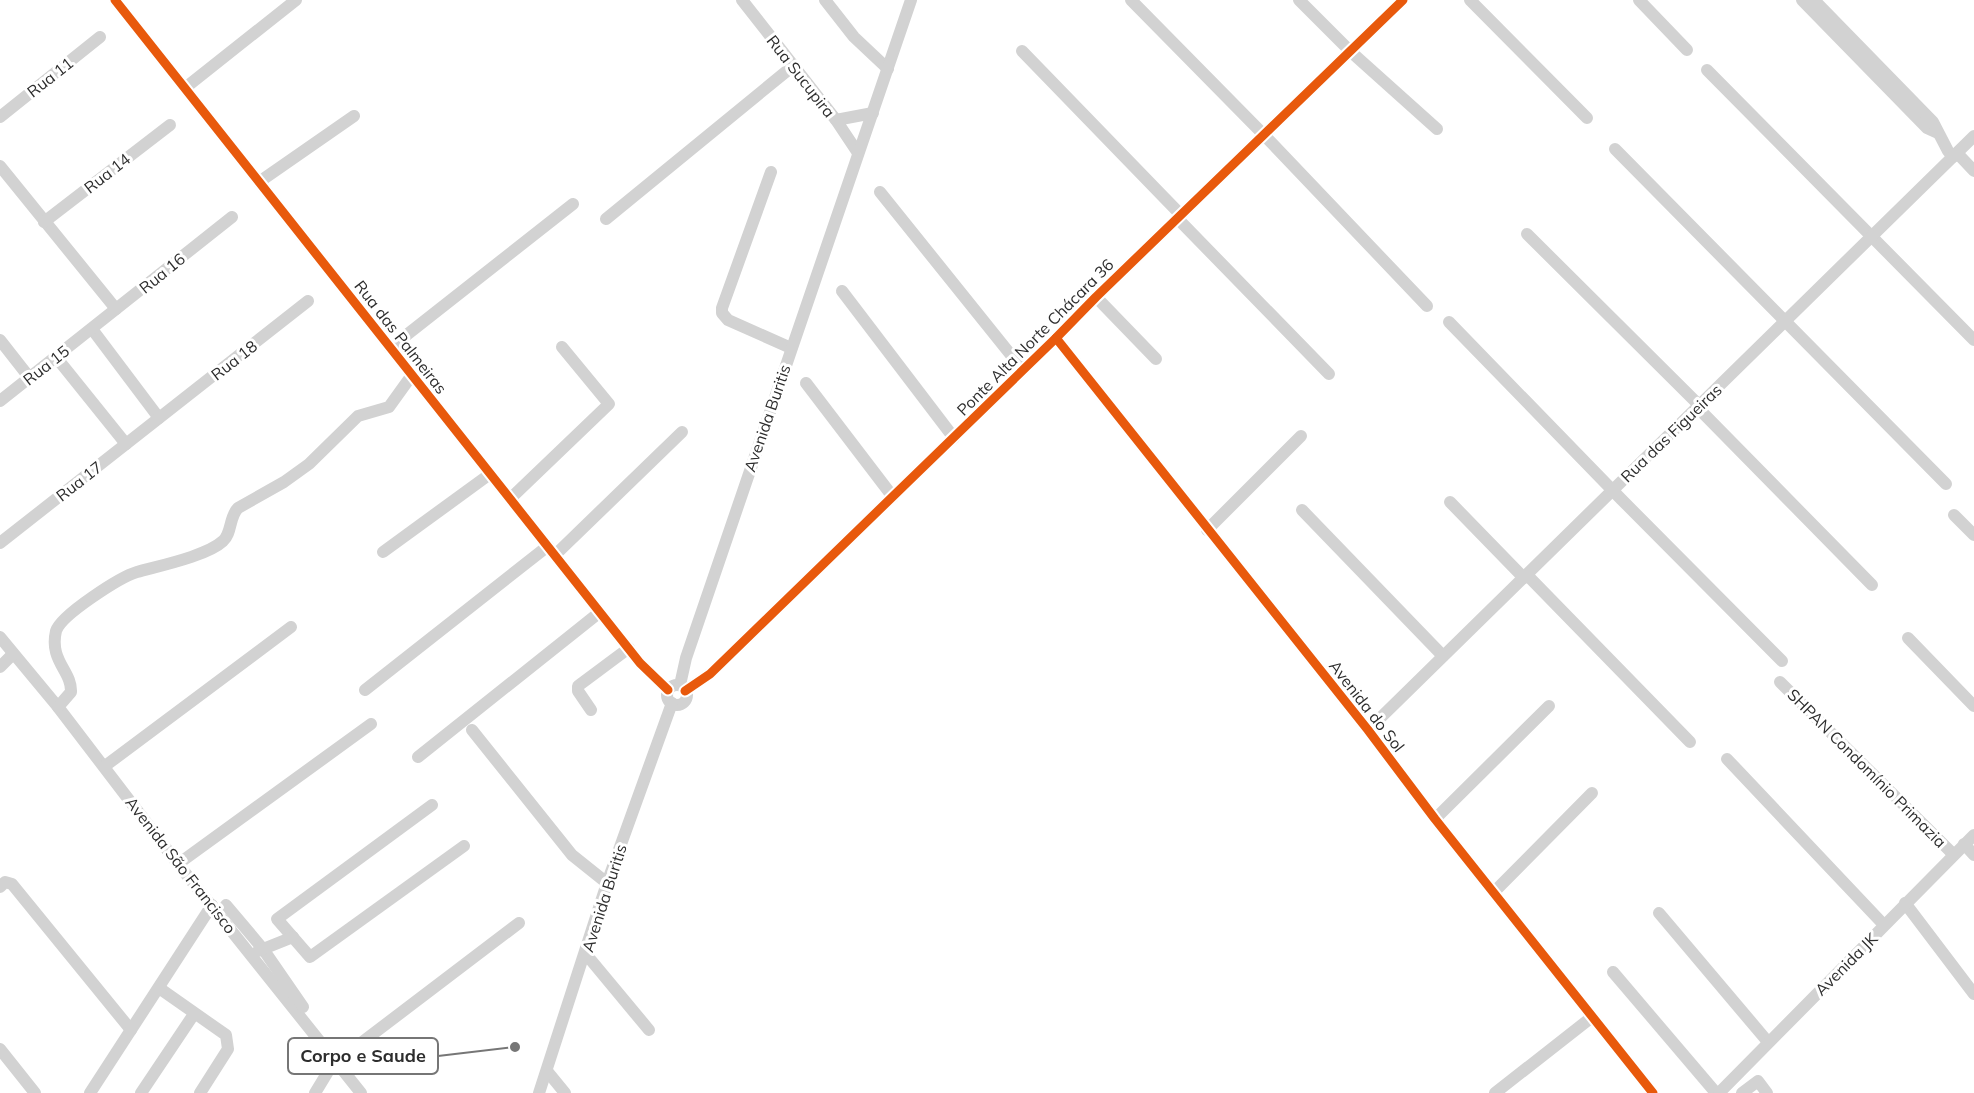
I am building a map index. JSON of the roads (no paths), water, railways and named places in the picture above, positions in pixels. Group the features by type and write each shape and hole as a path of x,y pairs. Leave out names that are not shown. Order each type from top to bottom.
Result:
{"street":[{"name":"Rua das Palmeiras","path":"115,0 640,663 678,688"},
{"path":"185,88 296,0"},
{"name":"Rua Sucupira","path":"742,0 836,120 858,153"},
{"path":"825,0 855,37 888,69"},
{"name":"Avenida Buritis","path":"539,1093 608,883 678,688 686,657 910,0"},
{"path":"1131,0 1427,306"},
{"path":"1299,0 1350,51 1437,129"},
{"name":"Ponte Alta Norte Chácara 36","path":"678,688 698,684 710,674 1403,0"},
{"path":"1470,0 1587,118"},
{"path":"1639,0 1687,50"},
{"path":"1802,0 1933,122 1938,133 1955,155 1974,171"},
{"path":"1814,0 1880,74"},
{"name":"Rua 11","path":"0,117 100,38"},
{"path":"1022,51 1329,374"},
{"path":"606,219 793,66"},
{"path":"1707,70 1974,340"},
{"path":"836,120 873,113"},
{"path":"259,182 354,116"},
{"name":"Rua 14","path":"45,222 170,124"},
{"name":"Rua das Figueiras","path":"1368,730 1974,136"},
{"path":"1615,149 1946,484"},
{"path":"0,166 116,309"},
{"path":"771,172 722,313 728,320 791,348"},
{"path":"880,192 1023,370"},
{"path":"390,348 573,204"},
{"name":"Rua 16","path":"92,329 232,217"},
{"path":"1527,234 1872,585"},
{"path":"842,291 954,438"},
{"path":"1096,297 1156,359"},
{"name":"Rua 18","path":"159,418 308,301"},
{"path":"1449,322 1612,491 1782,661"},
{"path":"92,329 159,418"},
{"name":"Rua 15","path":"0,401 92,329"},
{"name":"Avenida do Sol","path":"1056,338 1653,1093"},
{"path":"0,340 29,377"},
{"path":"510,499 609,404 562,347"},
{"path":"56,357 126,444"},
{"path":"58,707 71,692 70,682 58,661 55,644 58,626 69,614 135,573 203,552 222,542 228,533 235,510 284,482 309,464 358,416 389,407 412,375"},
{"path":"806,383 892,497"},
{"name":"Rua 17","path":"0,543 159,418"},
{"path":"365,690 551,550 682,432"},
{"path":"1207,530 1301,436"},
{"path":"383,552 490,474"},
{"path":"1450,502 1690,742"},
{"path":"1302,510 1443,656"},
{"path":"1954,515 1974,535"},
{"path":"418,757 600,612"},
{"path":"105,766 291,627"},
{"name":"Avenida São Francisco","path":"0,637 183,860 212,905 361,1093"},
{"path":"1908,638 1974,706"},
{"path":"591,710 578,691 578,686 629,648"},
{"path":"0,668 14,654"},
{"name":"SHPAN Condomínio Primazia","path":"1780,682 1953,854"},
{"path":"1435,819 1550,706"},
{"path":"183,860 371,724"},
{"path":"472,730 572,855 608,883"},
{"path":"1727,759 1884,925"},
{"path":"1494,892 1592,793"},
{"path":"432,805 277,919 310,957 464,846"},
{"path":"1969,840 1974,855"},
{"name":"Avenida JK","path":"1717,1093 1969,840"},
{"path":"0,887 8,882 15,888 131,1030"},
{"path":"1905,903 1974,994"},
{"path":"90,1093 212,905"},
{"path":"226,905 263,949 303,1007"},
{"path":"1659,914 1768,1042"},
{"path":"315,1093 336,1062 519,923"},
{"path":"251,954 293,937"},
{"path":"585,953 649,1030"},
{"path":"1613,972 1717,1093"},
{"path":"159,988 226,1035 228,1049 200,1093"},
{"path":"141,1093 194,1014"},
{"path":"1495,1093 1592,1017"},
{"path":"0,1049 35,1093"},
{"path":"547,1071 565,1093"},
{"path":"1731,1081 1742,1093 1758,1082 1767,1093"}],"place":[{"name":"Corpo e Saude","path":"515,1047"}]}
